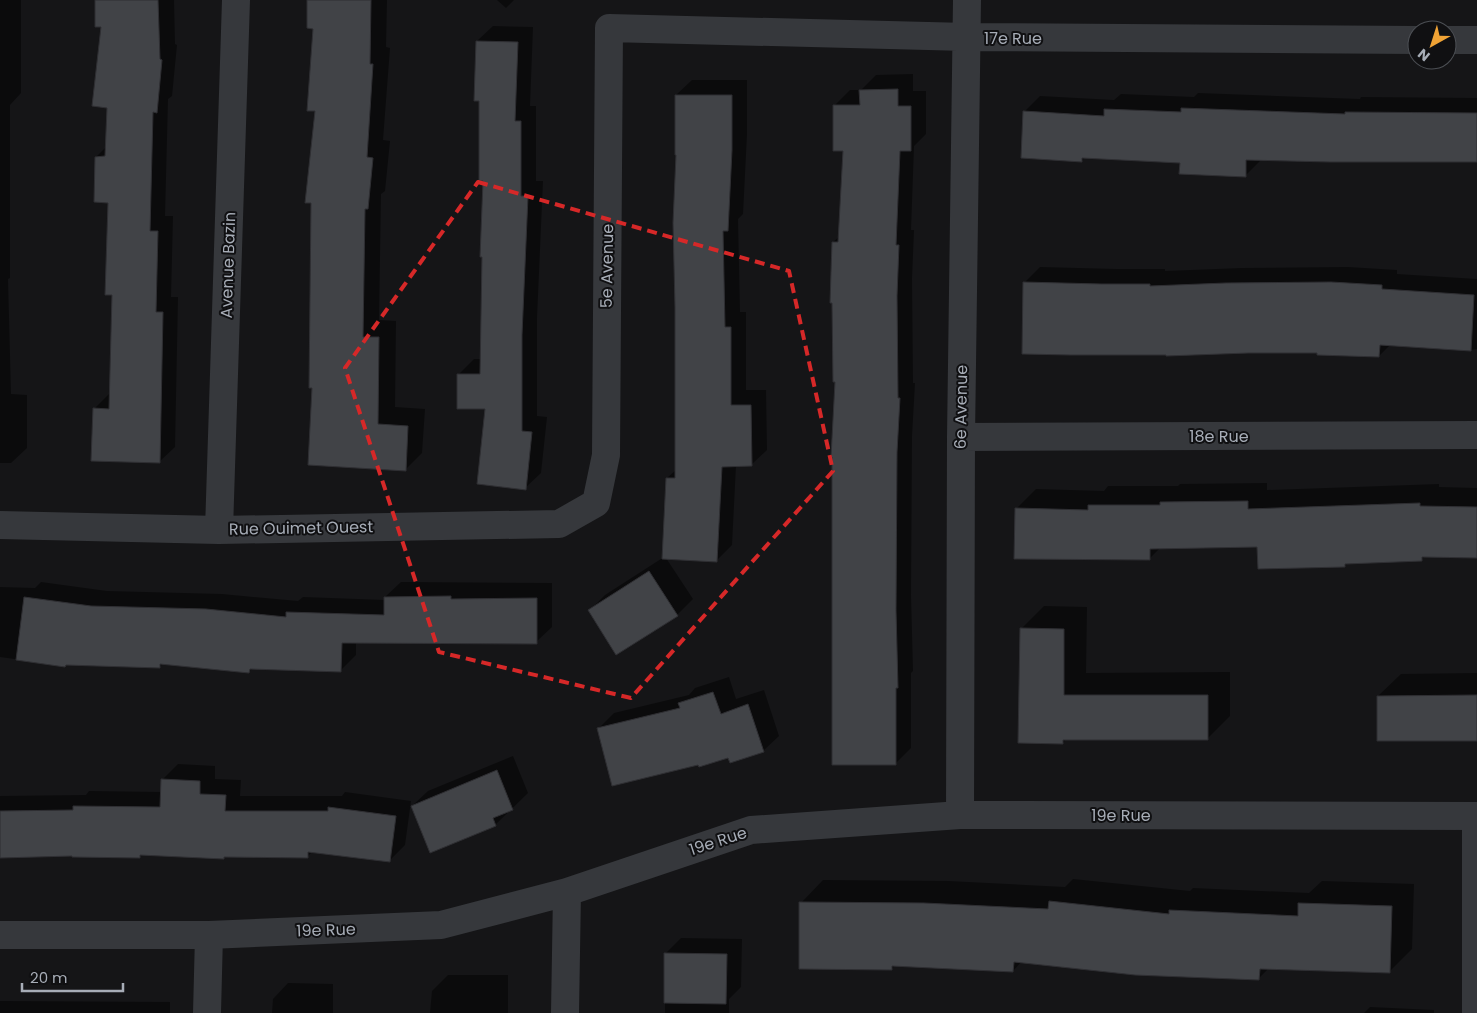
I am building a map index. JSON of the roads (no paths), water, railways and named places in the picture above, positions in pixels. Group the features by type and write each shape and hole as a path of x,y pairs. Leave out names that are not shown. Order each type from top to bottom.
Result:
{"street":[{"name":"Avenue Bazin","path":"219,530 236,0"},
{"name":"6e Avenue","path":"960,815 960,437 967,0"},
{"name":"17e Rue","path":"610,28 966,37 1407,40"},
{"name":"5e Avenue","path":"596,504 606,455 610,28"},
{"path":"1457,40 1477,40"},
{"name":"18e Rue","path":"960,437 1477,434"},
{"name":"Rue Ouimet Ouest","path":"0,525 219,530 559,524 596,504"},
{"name":"19e Rue","path":"0,935 209,935 441,925 567,892 751,830 960,815 1476,816"},
{"path":"1476,816 1476,1013"},
{"path":"565,1013 567,892"},
{"path":"207,1013 209,935"}]}
